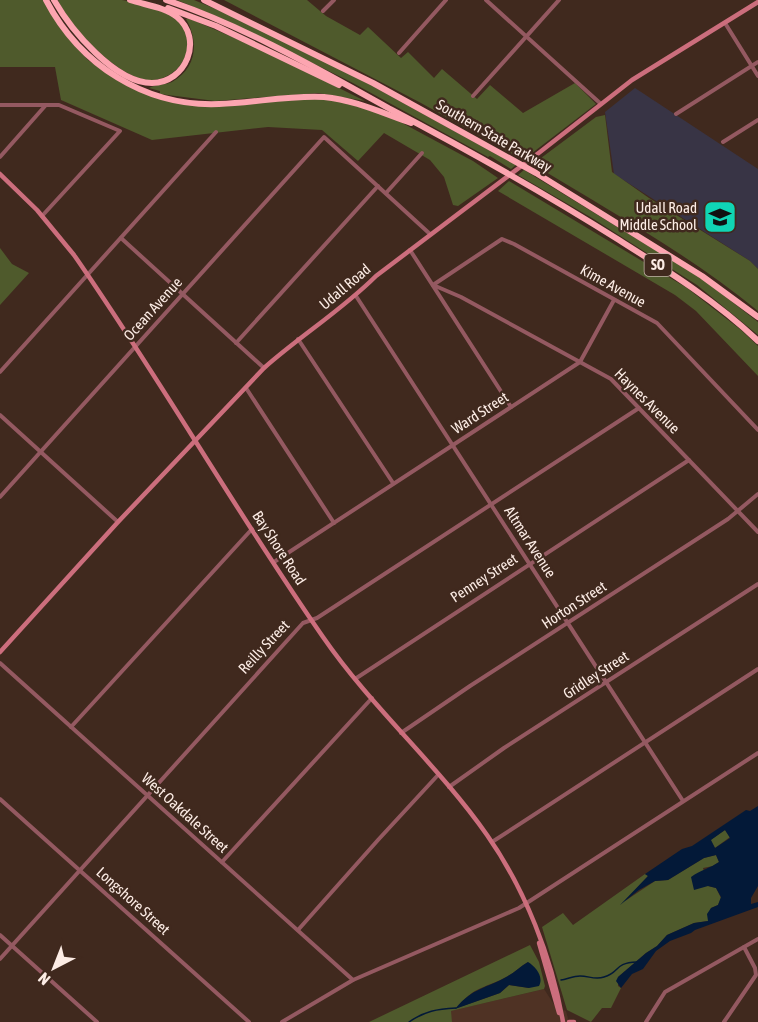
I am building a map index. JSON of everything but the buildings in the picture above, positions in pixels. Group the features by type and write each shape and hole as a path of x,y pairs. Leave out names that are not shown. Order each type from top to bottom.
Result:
{"highway":[{"path":"46,0 66,33 85,54 116,78 146,92 178,101 205,104 301,97 332,98 371,107 431,130"},
{"path":"54,0 81,39 116,68 136,80 146,82 160,82 172,77 182,68 189,56 190,43 187,30 172,13 130,0"},
{"name":"Southern State Parkway","path":"141,0 216,26 388,107"},
{"name":"Southern State Parkway","path":"166,0 226,24 351,87 551,199 661,267 714,304 758,341"},
{"name":"Southern State Parkway","path":"204,0 420,107 545,178 702,276 758,317"},
{"path":"213,0 235,14"}],"main road":[{"name":"Udall Road","path":"0,652 118,522 264,368 298,339 356,296 376,276 632,80 758,2"},
{"name":"Bay Shore Road","path":"0,174 42,216 70,249 311,620 355,679 492,842 525,903 537,935 554,1002 562,1022"}],"street":[{"path":"324,11 334,0"},
{"path":"399,53 446,0"},
{"path":"486,0 602,105"},
{"path":"473,96 559,0"},
{"path":"725,23 758,76"},
{"path":"676,114 758,62"},
{"path":"0,105 68,107 120,131 42,216"},
{"path":"0,157 46,105"},
{"path":"723,142 758,120"},
{"path":"0,372 216,132"},
{"name":"Ocean Avenue","path":"0,497 324,137 378,186"},
{"path":"386,193 422,153"},
{"path":"236,343 378,186 430,234"},
{"path":"121,238 264,368"},
{"name":"Kime Avenue","path":"433,285 502,239 657,323 758,430"},
{"path":"410,250 511,407"},
{"name":"Haynes Avenue","path":"433,285 461,297 611,379 758,532"},
{"name":"Altmar Avenue","path":"356,296 683,801"},
{"name":"Ward Street","path":"274,562 580,362 614,300"},
{"path":"298,339 393,483"},
{"path":"246,388 334,523"},
{"name":"Reilly Street","path":"0,959 302,624 317,618 639,408"},
{"path":"0,415 118,522"},
{"name":"Penney Street","path":"355,679 689,460"},
{"name":"Horton Street","path":"401,733 738,512 758,494"},
{"path":"71,727 252,529"},
{"name":"Gridley Street","path":"448,787 758,584"},
{"name":"West Oakdale Street","path":"0,663 353,980"},
{"path":"492,842 758,669"},
{"path":"222,862 372,698"},
{"path":"282,1022 353,980 525,903 758,753"},
{"path":"297,930 438,776"},
{"name":"Longshore Street","path":"0,799 249,1022"},
{"path":"0,935 97,1022"},
{"path":"646,1022 664,992 758,939"},
{"path":"724,1022 756,975 755,968 744,947"}],"shaded area":[{"name":"Udall Road Middle School","path":"635,88 758,169 758,269 750,261 614,174 605,112"},
{"path":"544,989 555,1006 566,1011 569,1022 452,1022 450,1011"}],"green space":[{"path":"0,0 44,0 67,37 88,60 115,79 196,106 323,98 362,105 393,118 473,161 498,178 458,206 453,205 444,177 430,160 384,133 358,161 322,130 268,127 152,140 61,100 55,67 0,67"},
{"path":"58,0 122,0 171,14 181,22 186,32 187,53 175,71 165,77 153,80 141,79 127,73 98,51 74,24"},
{"path":"177,0 194,0 230,15 354,76 516,165 511,169 351,82 228,21"},
{"path":"224,0 307,0 326,16 360,35 368,27 401,58 408,52 434,78 442,69 477,99 490,85 523,113 575,83 596,104 523,160 421,103"},
{"path":"186,19 267,52 365,101 318,93 215,101 160,94 160,91 149,88 172,82 187,69 191,62 194,45"},
{"path":"605,115 612,172 750,261 758,269 758,311 677,252 533,164 596,117"},
{"path":"524,170 701,278 758,322 758,335 697,285 592,218 518,175"},
{"path":"509,181 687,288 741,330 758,346 758,376 696,311 675,295 498,191"},
{"path":"0,248 12,264 29,273 0,305"},
{"path":"725,830 730,837 715,848 710,840"},
{"path":"716,855 719,862 703,868 708,886 716,888 721,898 718,905 711,908 708,921 694,923 667,935 657,946 618,977 618,986 621,988 611,1008 602,1008 591,1022 567,1010 542,927 563,913 573,925 645,874 648,876 625,901 655,881 668,880 704,858"},
{"path":"530,945 539,962 544,989 451,1011 452,1022 369,1022","holes":["528,962 529,988 509,985 500,993 457,1008 475,991 508,976"]}],"water":[{"path":"758,806 758,886 751,898 751,904 758,902 758,907 670,941 656,951 643,969 632,974 621,988 616,981 618,977 657,946 667,935 694,923 708,921 707,914 711,908 718,905 721,897 716,888 708,886 694,890 691,877 719,862 716,855 704,858 668,880 655,881 620,905 648,876 645,874 746,810 750,811","holes":["725,830 730,838 715,848 711,840"]},
{"path":"528,962 538,972 541,979 539,986 529,988 509,985 500,993 455,1009 474,992 508,976"}],"waterway":[{"path":"561,980 575,976 601,978 613,973 624,964 637,962"},
{"path":"409,1022 431,1011 456,1008"}],"place":[{"name":"Udall Road Middle School","path":"720,217"}]}
